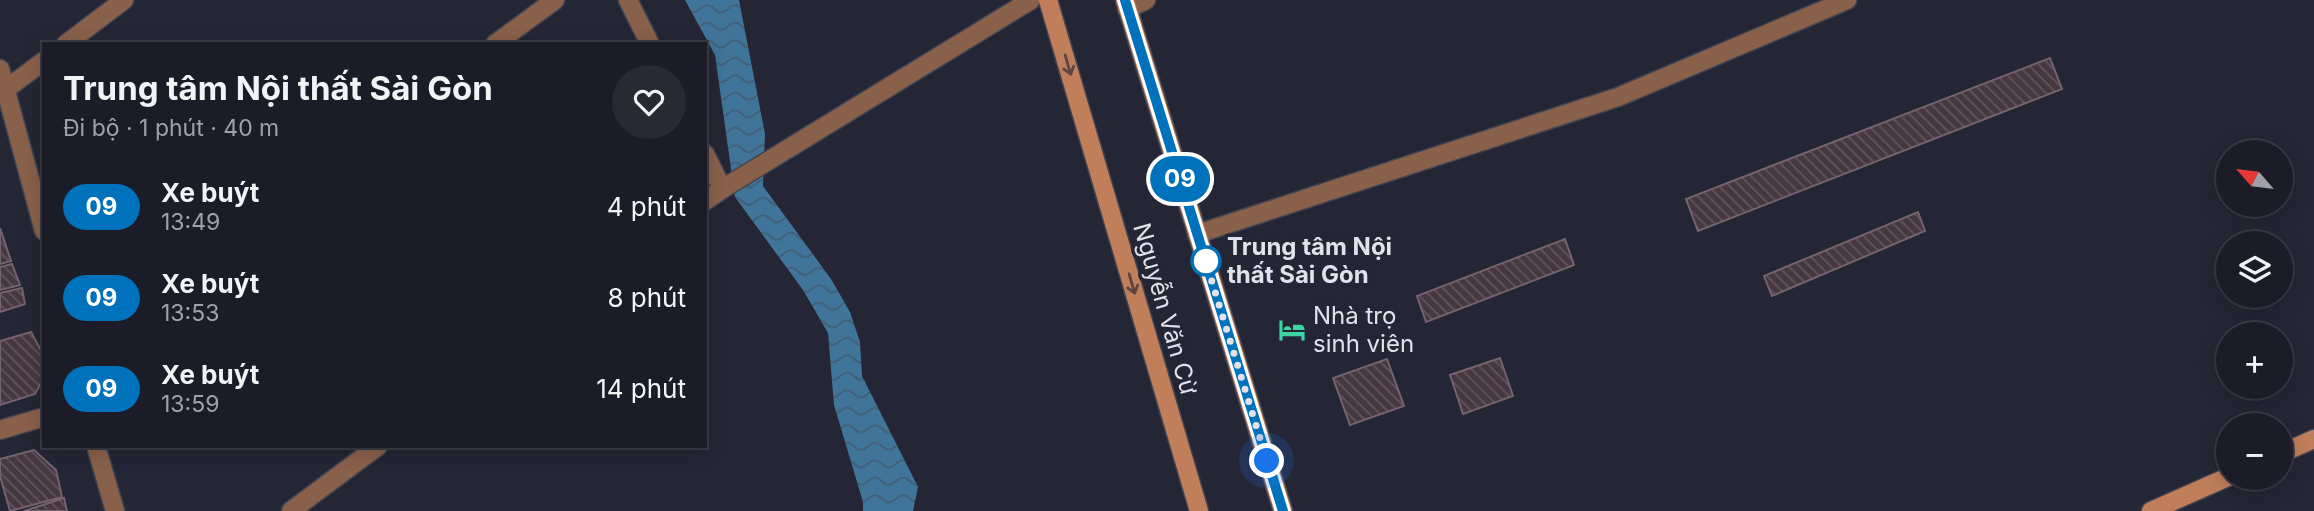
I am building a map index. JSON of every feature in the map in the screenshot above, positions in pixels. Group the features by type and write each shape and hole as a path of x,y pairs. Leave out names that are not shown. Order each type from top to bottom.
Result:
{"main road":[{"name":"Nguyễn Văn Cừ","path":"1048,0 1199,511"},
{"path":"1126,4 1283,511"},
{"path":"2293,448 2314,439"},
{"path":"2151,511 2216,482"}],"street":[{"path":"69,42 124,0"},
{"path":"498,42 555,0"},
{"path":"628,0 649,42"},
{"path":"707,200 1031,0"},
{"path":"1126,4 1146,0"},
{"path":"1197,234 1618,97 1847,0"},
{"path":"6,89 42,62"},
{"path":"0,69 42,224"},
{"path":"707,157 724,187"},
{"path":"0,430 42,418"},
{"path":"97,448 115,511"},
{"path":"291,511 375,448"}],"water":[{"path":"685,0 739,0 765,134 763,186 831,279 850,312 860,342 862,376 918,487 913,511 863,511 863,502 834,405 828,333 803,290 735,197 715,55"}],"building":[{"path":"2050,58 2062,89 1698,231 1686,199"},
{"path":"1918,212 1925,231 1772,296 1764,276"},
{"path":"0,228 11,261 0,264"},
{"path":"1565,239 1574,265 1426,322 1417,296"},
{"path":"12,264 20,285 0,290 0,267"},
{"path":"22,288 25,304 0,312 0,293"},
{"path":"31,332 42,352 42,374 35,394 0,405 0,341"},
{"path":"1500,358 1513,396 1463,414 1450,375"},
{"path":"1387,359 1404,406 1350,425 1333,378"},
{"path":"34,450 56,470 62,497 10,511 0,476 0,459"},
{"path":"64,498 67,511 24,511"}],"bus line":[{"name":"09","path":"1125,0 1283,511"}],"place":[{"name":"Trung tâm Nội thất Sài Gòn","path":"1206,261"},
{"name":"Nhà trọ sinh viên","path":"1292,330"}],"route":[{"path":"1206,261 1205,259 1267,461"}]}
